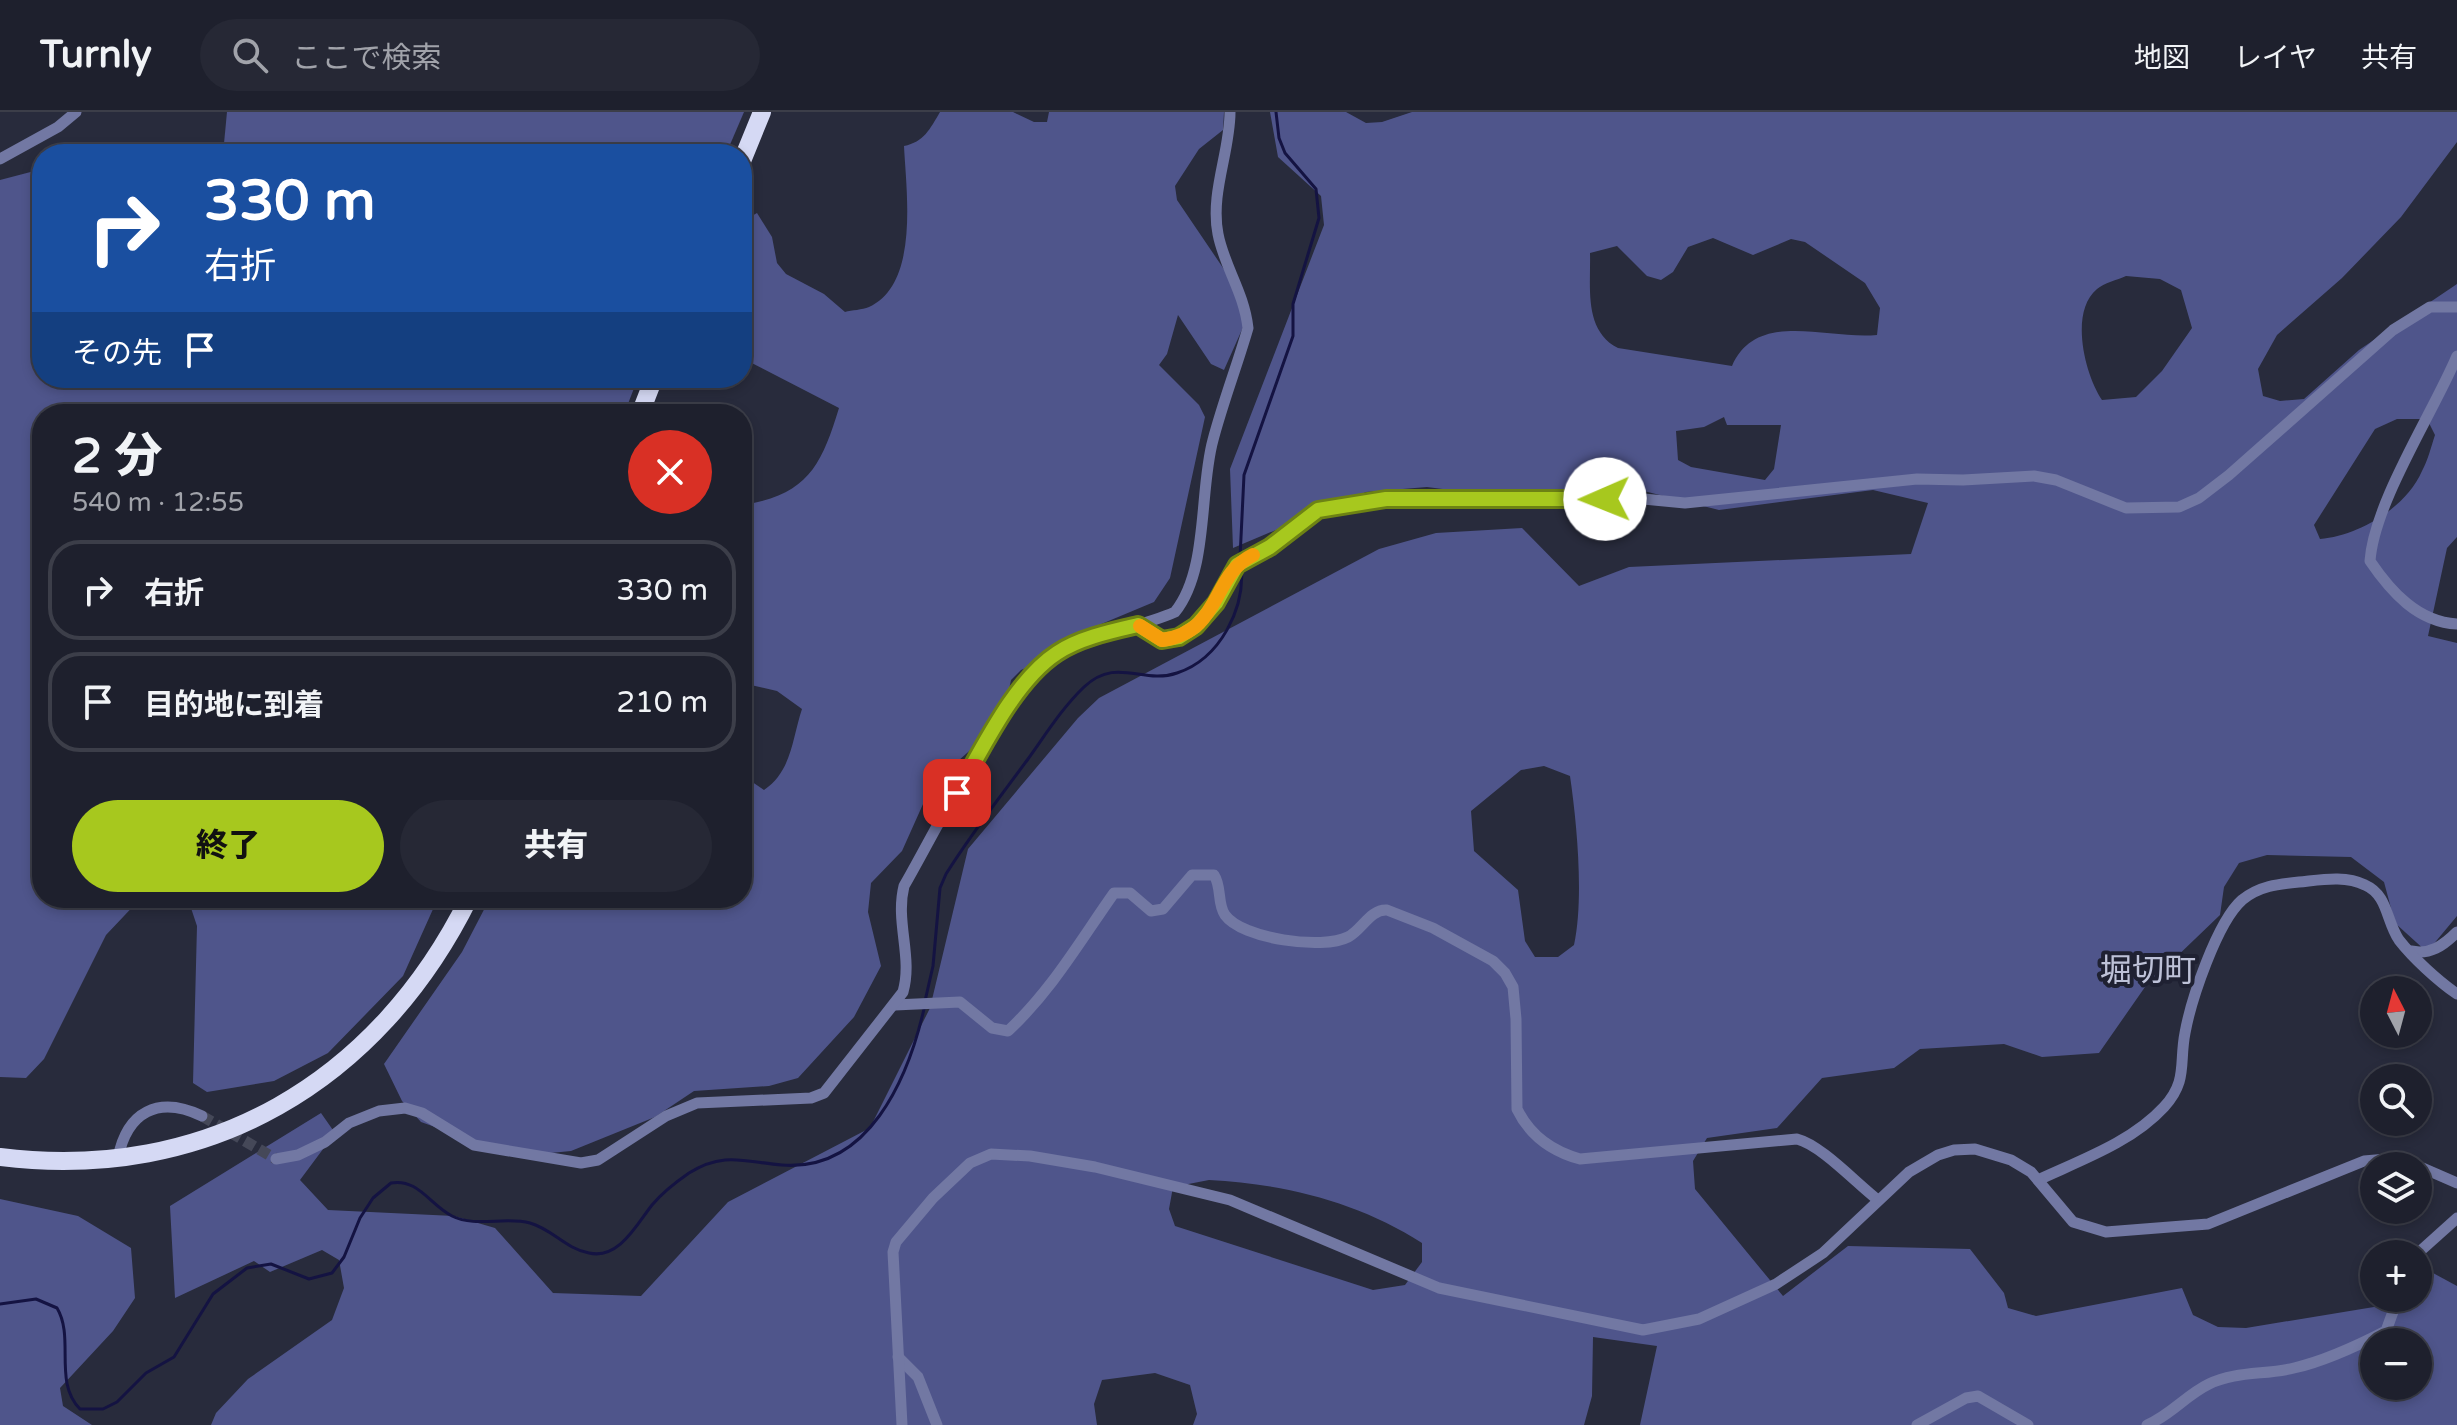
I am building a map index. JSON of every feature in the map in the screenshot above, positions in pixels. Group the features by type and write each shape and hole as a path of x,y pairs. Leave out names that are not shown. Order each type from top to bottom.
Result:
{"highway":[{"path":"749,144 762,112"},
{"path":"0,1157 79,1161 118,1158 217,1135 298,1096 344,1063 380,1031 423,980 463,908"}],"street":[{"path":"0,159 58,127 76,112"},
{"path":"276,1159 298,1155 325,1142 349,1123 379,1111 405,1108 422,1113 474,1145 581,1163 598,1160 666,1116 697,1103 811,1098 824,1093 895,1005 909,973 899,907 904,886 1011,703 1037,670 1057,653 1175,612 1187,591 1200,534 1212,442 1248,328 1246,308 1218,237 1216,212 1230,112"},
{"path":"1138,625 1162,640 1179,637 1208,616 1237,565 1270,547 1318,510 1339,504 1463,498 1633,498 1685,503 1917,479 2034,476 2056,480 2126,508 2179,507 2199,498 2229,475 2393,330 2430,307 2457,307"},
{"path":"2457,356 2382,512 2371,544 2370,561 2400,598 2418,613 2457,624"},
{"path":"895,1005 960,1002 992,1028 1008,1031 1034,1006 1065,967 1114,893 1130,893 1151,911 1163,909 1192,875 1214,875 1222,912 1243,929 1321,943 1349,937 1373,915 1387,910 1433,928 1493,961 1513,987 1517,1109 1526,1127 1537,1138 1565,1155 1580,1159 1797,1139 1822,1151 1840,1171 1878,1200"},
{"path":"2038,1180 2126,1136 2165,1107 2182,1076 2184,1037 2211,955 2240,902 2255,891 2272,885 2330,879 2364,884 2378,893 2394,931 2410,951 2457,994"},
{"path":"2410,951 2423,953 2435,949 2457,932"},
{"path":"118,1158 124,1132 140,1115 180,1108 202,1116"},
{"path":"902,1425 892,1273 896,1242 970,1163 991,1154 1095,1167 1195,1190 1230,1200 1439,1288 1643,1330 1699,1319 1776,1284 1823,1253 1909,1172 1938,1155 1954,1150 1975,1149 2011,1160 2038,1180 2073,1222 2106,1232 2208,1224 2360,1163"},
{"path":"2432,1172 2457,1183"},
{"path":"2432,1240 2457,1218"},
{"path":"2147,1425 2166,1418 2207,1384 2231,1376 2293,1369 2373,1338 2386,1331 2393,1312"},
{"path":"898,1357 918,1377 937,1425"},
{"path":"1917,1425 1966,1398 1978,1396 2028,1425"}],"shaded area":[{"path":"227,112 744,112 730,144 224,144"},
{"path":"940,112 1013,112 1034,122 1047,122 1049,112 1224,112 1223,130 1199,149 1175,186 1177,200 1238,290 1248,316 1224,370 1211,364 1178,315 1167,354 1159,365 1199,405 1205,417 1170,578 1154,602 1087,630 1062,652 1021,670 1011,680 1002,722 932,784 902,851 871,883 868,912 881,966 854,1017 798,1078 769,1086 694,1091 655,1117 571,1151 540,1154 491,1147 421,1122 402,1101 384,1064 462,952 485,908 752,908 752,782 764,790 780,774 790,754 802,709 777,691 752,685 752,503 782,494 808,475 825,447 839,408 752,363 752,216 757,213 772,237 777,263 786,274 824,294 845,312 869,307 885,295 896,278 903,258 907,210 904,146 922,138"},
{"path":"1270,112 1346,112 1366,123 1382,122 1412,112 2457,112 2457,142 2401,217 2342,278 2277,335 2258,369 2263,396 2280,401 2304,399 2359,350 2457,284 2457,537 2447,548 2428,636 2457,643 2457,916 2427,952 2395,923 2384,882 2351,857 2267,855 2239,863 2224,887 2220,915 2145,987 2099,1053 2042,1057 2004,1044 1920,1049 1894,1068 1822,1078 1777,1128 1707,1138 1693,1161 1695,1189 1783,1296 1848,1246 1970,1249 2004,1293 2008,1308 2036,1316 2182,1288 2193,1315 2218,1327 2246,1328 2360,1309 2360,1312 2432,1312 2433,1273 2457,1286 2457,1425 1640,1425 1657,1346 1593,1337 1592,1396 1584,1425 1193,1425 1197,1414 1190,1385 1155,1373 1102,1380 1094,1404 1097,1425 211,1425 216,1413 248,1379 332,1320 344,1288 339,1260 322,1250 270,1272 254,1261 175,1298 170,1206 321,1113 335,1133 300,1180 328,1210 454,1216 495,1228 553,1293 641,1296 728,1202 870,1128 930,1008 968,849 1078,718 1099,698 1379,549 1436,533 1522,528 1579,586 1629,567 1911,554 1928,503 1873,490 1719,510 1632,488 1544,502 1427,487 1366,492 1233,548 1230,469 1324,225 1321,196 1278,157","holes":["1713,238 1753,255 1791,239 1805,242 1865,283 1880,308 1877,335 1776,332 1758,338 1743,349 1732,366 1618,348 1607,340 1599,330 1591,306 1590,253 1617,246 1647,276 1661,280 1673,272 1688,247","2126,276 2160,279 2181,290 2192,328 2162,371 2136,397 2102,400 2086,360 2082,328 2084,313 2088,299 2097,289","1724,417 1727,425 1781,425 1774,469 1765,480 1691,467 1678,460 1676,431 1704,427","2397,419 2427,419 2435,435 2424,467 2405,497 2379,518 2350,532 2320,539 2314,525 2375,429","1544,766 1570,776 1577,838 1579,906 1574,945 1558,957 1535,957 1525,941 1518,890 1474,851 1471,811 1521,770","1209,1180 1237,1182 1293,1191 1347,1206 1422,1243 1422,1262 1405,1285 1373,1290 1175,1226 1169,1209 1173,1187"]},
{"path":"32,172 32,388 634,388 628,404 32,404 32,908 132,908 106,935 44,1059 26,1078 0,1077 0,180"},
{"path":"191,908 434,908 403,976 328,1053 274,1081 207,1092 193,1083 197,926"},
{"path":"0,1199 78,1216 131,1248 135,1298 113,1331 60,1388 63,1406 92,1425 0,1425"}],"waterway":[{"path":"1240,558 1244,475 1293,336 1293,304 1319,218 1316,189 1285,153 1279,138 1276,112"},
{"path":"925,1001 933,966 940,888 965,844 1061,712 1084,687 1108,673 1152,676 1177,673 1206,656 1227,630 1234,614 1239,598 1241,565"},
{"path":"0,1304 36,1299 57,1308 62,1320 66,1373 72,1398 80,1409 103,1409 117,1402 146,1373 174,1357 213,1294 247,1268 271,1264 309,1279 332,1273 344,1257 360,1218 373,1198 391,1183 409,1184 452,1216 481,1222 530,1223 581,1251 600,1254 618,1246 665,1192 702,1166 724,1160 782,1165 812,1163 839,1153 861,1137 880,1116 895,1091 917,1036 924,1009"}],"tunnel":[{"path":"202,1116 276,1159"}],"slow traffic":[{"path":"1140,626 1162,640 1179,637 1208,616 1230,573 1253,555"}],"district":[{"name":"堀切町","path":"2148,971"}],"route":[{"path":"957,793 1011,703 1037,670 1057,653 1110,632 1138,625 1162,640 1179,637 1208,616 1237,565 1270,547 1318,510 1339,504 1386,499 1605,499"}]}
